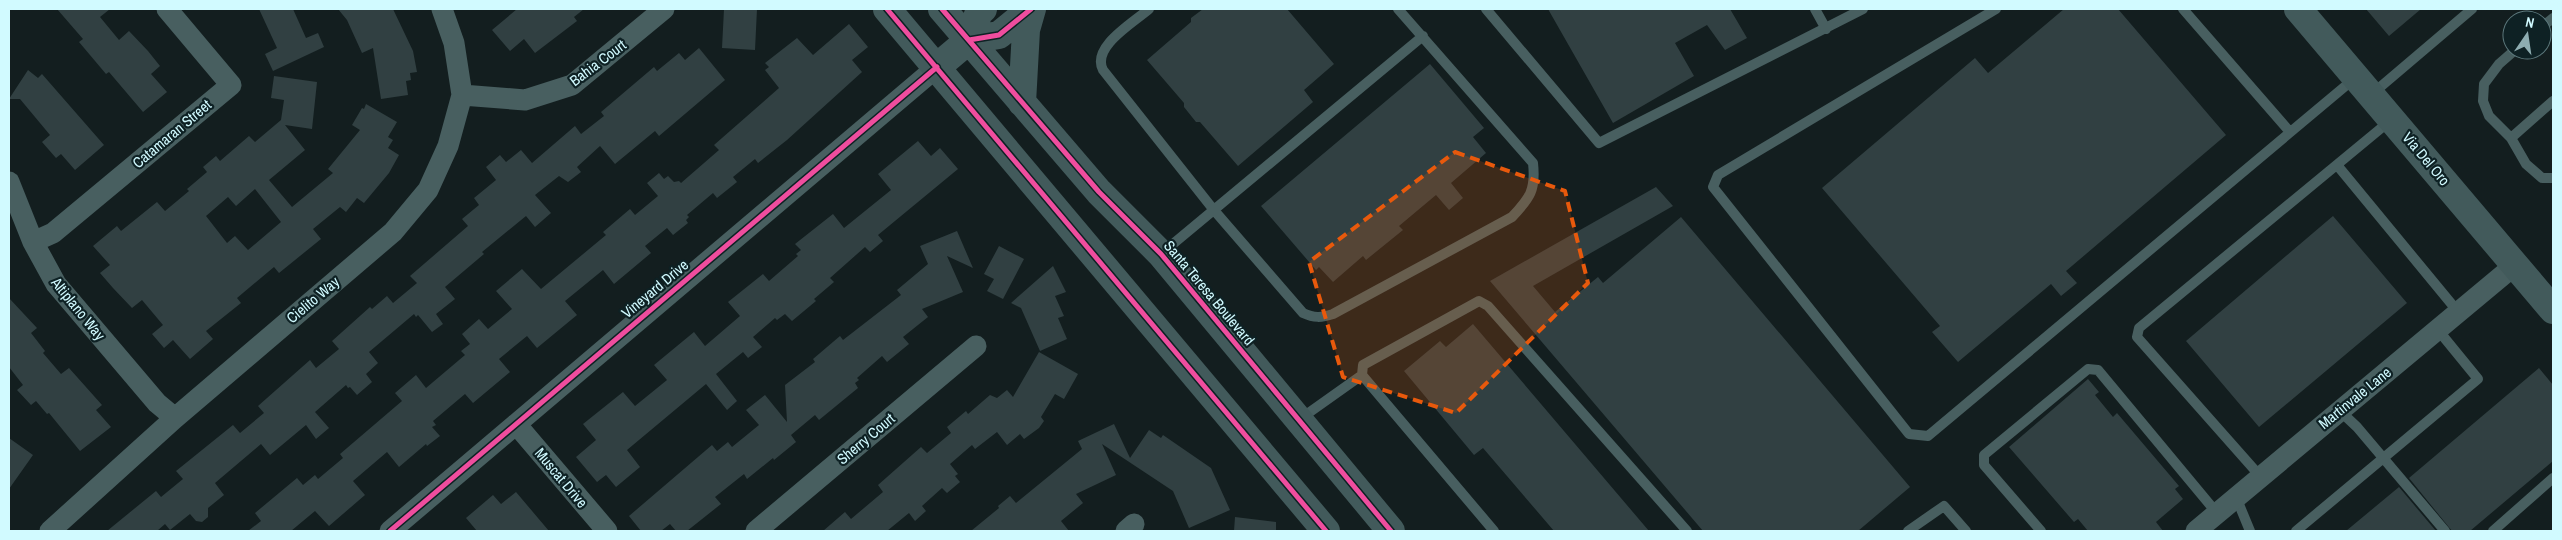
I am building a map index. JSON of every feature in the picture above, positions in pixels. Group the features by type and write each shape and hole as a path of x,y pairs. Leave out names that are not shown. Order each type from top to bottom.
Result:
{"main road":[{"path":"887,9 1326,531"},
{"name":"Santa Teresa Boulevard","path":"942,9 1099,192 1161,254 1391,531"},
{"path":"937,67 969,40 979,12 983,9"},
{"path":"969,40 999,35 1032,9"},
{"path":"1022,103 1025,38 1032,9"},
{"name":"Via Del Oro","path":"2298,9 2553,310"}],"street":[{"name":"Catamaran Street","path":"33,242 54,233 231,85 167,9"},
{"name":"Cielito Way","path":"50,531 175,418 393,232 428,190 448,146 462,95 454,43 442,9"},
{"name":"Bahia Court","path":"462,95 526,100 572,86 664,9"},
{"name":"Vineyard Drive","path":"390,531 937,67"},
{"name":"Altiplano Way","path":"9,182 33,242 56,284 157,403 175,418"},
{"name":"Martinvale Lane","path":"2196,531 2235,496 2515,265"},
{"name":"Sherry Court","path":"756,531 976,346"},
{"name":"Muscat Drive","path":"516,424 607,531"}],"lane":[{"path":"1149,9 1107,44 1100,53 1099,62 1213,209 1303,313 1313,317 1333,314 1512,216 1529,199 1534,174 1533,163 1398,9"},
{"path":"1486,9 1599,143 1863,9"},
{"path":"1815,9 1826,29"},
{"path":"1996,9 1718,175 1713,186 1909,434 1928,436 2290,132 2363,86 2472,9"},
{"path":"2183,9 2290,132"},
{"path":"1161,254 1422,36"},
{"path":"2504,60 2484,84 2483,101 2489,116 2510,138 2526,164 2542,178 2553,178"},
{"path":"2510,138 2553,102"},
{"path":"2260,476 2137,337 2139,328 2392,119"},
{"path":"2337,165 2459,313"},
{"path":"1494,531 1362,375 1363,365 1478,301 1488,306 1687,531"},
{"path":"2296,531 2478,379 2438,330"},
{"path":"2041,531 1984,465 1984,455 2088,369 2098,370 2216,512"},
{"path":"1299,420 1362,375"},
{"path":"2340,410 2444,531"},
{"path":"2492,531 2553,478"},
{"path":"2235,496 2250,531"},
{"path":"1908,531 1944,506 1966,531"}],"highlighted area":[{"path":"1455,152 1565,191 1588,283 1456,413 1343,377 1309,262"}],"building":[{"path":"57,9 110,9 100,17 119,40 129,31 148,51 160,66 151,74 167,92 143,112 109,72 106,74 79,42 83,39"},
{"path":"259,9 293,9 306,38 318,33 324,47 273,71 265,54 277,48"},
{"path":"338,9 393,9 413,51 417,72 410,73 411,80 406,81 408,95 381,99 373,48 362,53 347,20"},
{"path":"517,9 584,9 574,17 577,21 535,53 524,39 510,51 492,30"},
{"path":"724,9 757,9 755,50 722,48"},
{"path":"1203,9 1287,9 1334,64 1304,90 1313,102 1238,166 1200,122 1196,122 1184,107 1184,103 1147,60 1191,22 1191,18"},
{"path":"1548,9 1730,9 1747,38 1725,50 1707,25 1675,43 1694,76 1613,123"},
{"path":"2064,9 2118,9 2226,135 2066,271 2077,283 2061,296 2051,284 1958,362 1932,332 1940,326 1822,188 1975,58 1988,73"},
{"path":"2366,9 2421,9 2389,36"},
{"path":"849,24 868,47 852,60 862,72 787,140 758,163 755,159 733,177 737,182 717,198 713,193 687,215 689,217 686,220 688,223 673,235 667,228 645,246 651,253 614,284 603,270 565,301 577,315 537,348 527,336 499,359 510,372 473,403 465,394 433,421 436,425 432,427 440,436 427,446 426,444 399,467 387,452 353,481 365,495 329,526 315,511 291,531 248,531 261,521 255,513 297,478 303,485 315,475 318,479 343,458 340,454 402,401 395,393 416,375 426,388 465,355 461,351 470,344 462,334 479,319 488,329 512,309 496,291 522,269 541,289 606,235 603,232 630,209 635,215 658,196 647,183 659,173 664,179 668,176 674,182 679,181 681,183 719,150 714,145 779,88 765,70 769,67 765,63 797,38 813,55"},
{"path":"699,48 725,80 659,136 655,131 615,164 600,146 577,167 581,172 568,182 559,176 535,195 551,213 535,227 526,216 482,252 484,254 445,287 455,299 436,314 443,324 432,332 418,315 416,317 414,314 369,352 378,363 366,374 372,382 357,395 346,385 315,412 329,428 316,439 306,425 270,455 261,444 215,483 224,495 208,508 208,517 202,522 196,521 190,514 170,530 165,524 157,531 107,531 156,491 161,497 183,479 176,471 233,425 240,433 264,413 258,406 310,360 316,368 339,349 332,341 370,307 372,309 387,296 393,303 417,283 410,276 468,226 462,219 479,205 474,198 496,180 486,167 500,155 506,162 521,150 532,163 575,126 581,134 604,116 601,112 654,67 657,71 679,53 685,60"},
{"path":"1430,64 1484,128 1473,137 1486,153 1451,183 1463,198 1449,210 1436,195 1399,226 1403,230 1366,260 1363,256 1333,282 1319,267 1316,270 1261,206"},
{"path":"28,70 38,78 42,74 104,145 75,170 61,154 56,158 42,142 50,135 20,99 9,99"},
{"path":"274,76 317,82 312,129 285,125 305,150 269,180 292,207 333,173 328,169 360,130 352,125 366,104 397,122 388,137 393,140 388,148 399,155 389,173 364,203 357,198 346,212 340,207 313,229 321,239 279,273 274,267 237,298 241,303 206,331 213,339 190,359 173,340 164,348 152,334 163,325 142,300 132,308 113,288 100,273 110,265 93,246 117,226 121,231 157,202 165,211 189,191 187,189 207,172 203,167 216,156 220,161 249,136 255,142 281,120 284,100 271,98","holes":["255,189 281,222 248,250 235,236 227,243 206,216 228,197 236,206"]},
{"path":"918,141 931,156 940,148 958,169 878,235 883,241 870,252 865,247 830,278 834,282 814,299 816,301 792,321 785,314 777,320 775,318 753,337 762,347 748,358 743,352 716,374 737,401 727,410 706,384 627,450 640,467 616,487 606,475 597,482 576,457 596,440 583,424 623,392 635,406 667,380 654,365 694,332 705,346 740,316 728,302 763,274 769,281 798,256 796,254 801,250 795,244 833,214 844,228 891,190 878,174"},
{"path":"1656,187 1673,206 1533,286 1555,312 1598,277 1603,283 1681,217 1910,487 1858,531 1703,531 1490,281"},
{"path":"2333,216 2407,303 2259,427 2186,341"},
{"path":"957,231 973,268 947,256 963,292 922,309 928,317 903,337 909,344 887,362 882,356 857,378 859,380 855,383 858,388 819,420 815,415 791,435 796,442 774,460 773,458 747,479 744,474 715,497 721,504 687,531 676,531 670,524 661,531 641,531 629,516 712,445 717,451 728,442 732,447 759,425 746,410 765,395 787,422 785,385 815,362 813,359 840,336 843,340 901,295 897,290 928,264 920,246"},
{"path":"999,246 1024,259 1003,299 987,291 994,279 984,274"},
{"path":"1053,266 1066,292 1055,296 1064,316 1058,318 1067,339 1040,351 1021,308 1011,303"},
{"path":"9,298 37,328 31,333 45,351 43,353 61,374 69,368 102,405 96,410 111,427 80,451 49,413 47,414 36,401 31,405 17,390 23,385 9,367"},
{"path":"1473,324 1649,531 1554,531 1483,448 1474,455 1404,371 1440,341 1446,347"},
{"path":"1039,352 1078,374 1064,399 1055,394 1041,417 1044,421 1039,428 1024,439 1020,434 1007,445 997,432 975,449 972,445 950,464 958,474 955,476 960,482 947,493 942,488 922,506 926,511 915,521 909,513 887,531 823,531 845,512 851,519 883,492 878,485 921,447 927,453 951,433 947,427 966,411 968,414 990,395 997,398 1007,390 1013,397"},
{"path":"2539,368 2553,385 2553,461 2470,531 2452,531 2409,478"},
{"path":"2088,379 2099,392 2095,395 2113,417 2117,413 2179,486 2175,489 2183,499 2156,522 2163,531 2088,531 2078,519 2074,522 2009,447"},
{"path":"1114,424 1130,458 1149,430 1161,438 1163,435 1211,468 1230,510 1189,528 1173,491 1102,444 1116,475 1076,494 1083,503 1061,521 1069,531 971,531 999,508 998,506 1010,496 1016,503 1082,449 1078,441"},
{"path":"9,438 33,455 9,489"},
{"path":"2399,487 2436,531 2346,531"},
{"path":"516,492 549,531 477,531 466,518 493,495 501,504"},
{"path":"1235,517 1276,522 1276,531 1234,531"}],"cycle path":[{"path":"887,9 1326,531"},
{"path":"942,9 1099,192 1161,254 1391,531"},
{"path":"969,40 999,35 1031,9"},
{"path":"390,531 937,67"}]}
